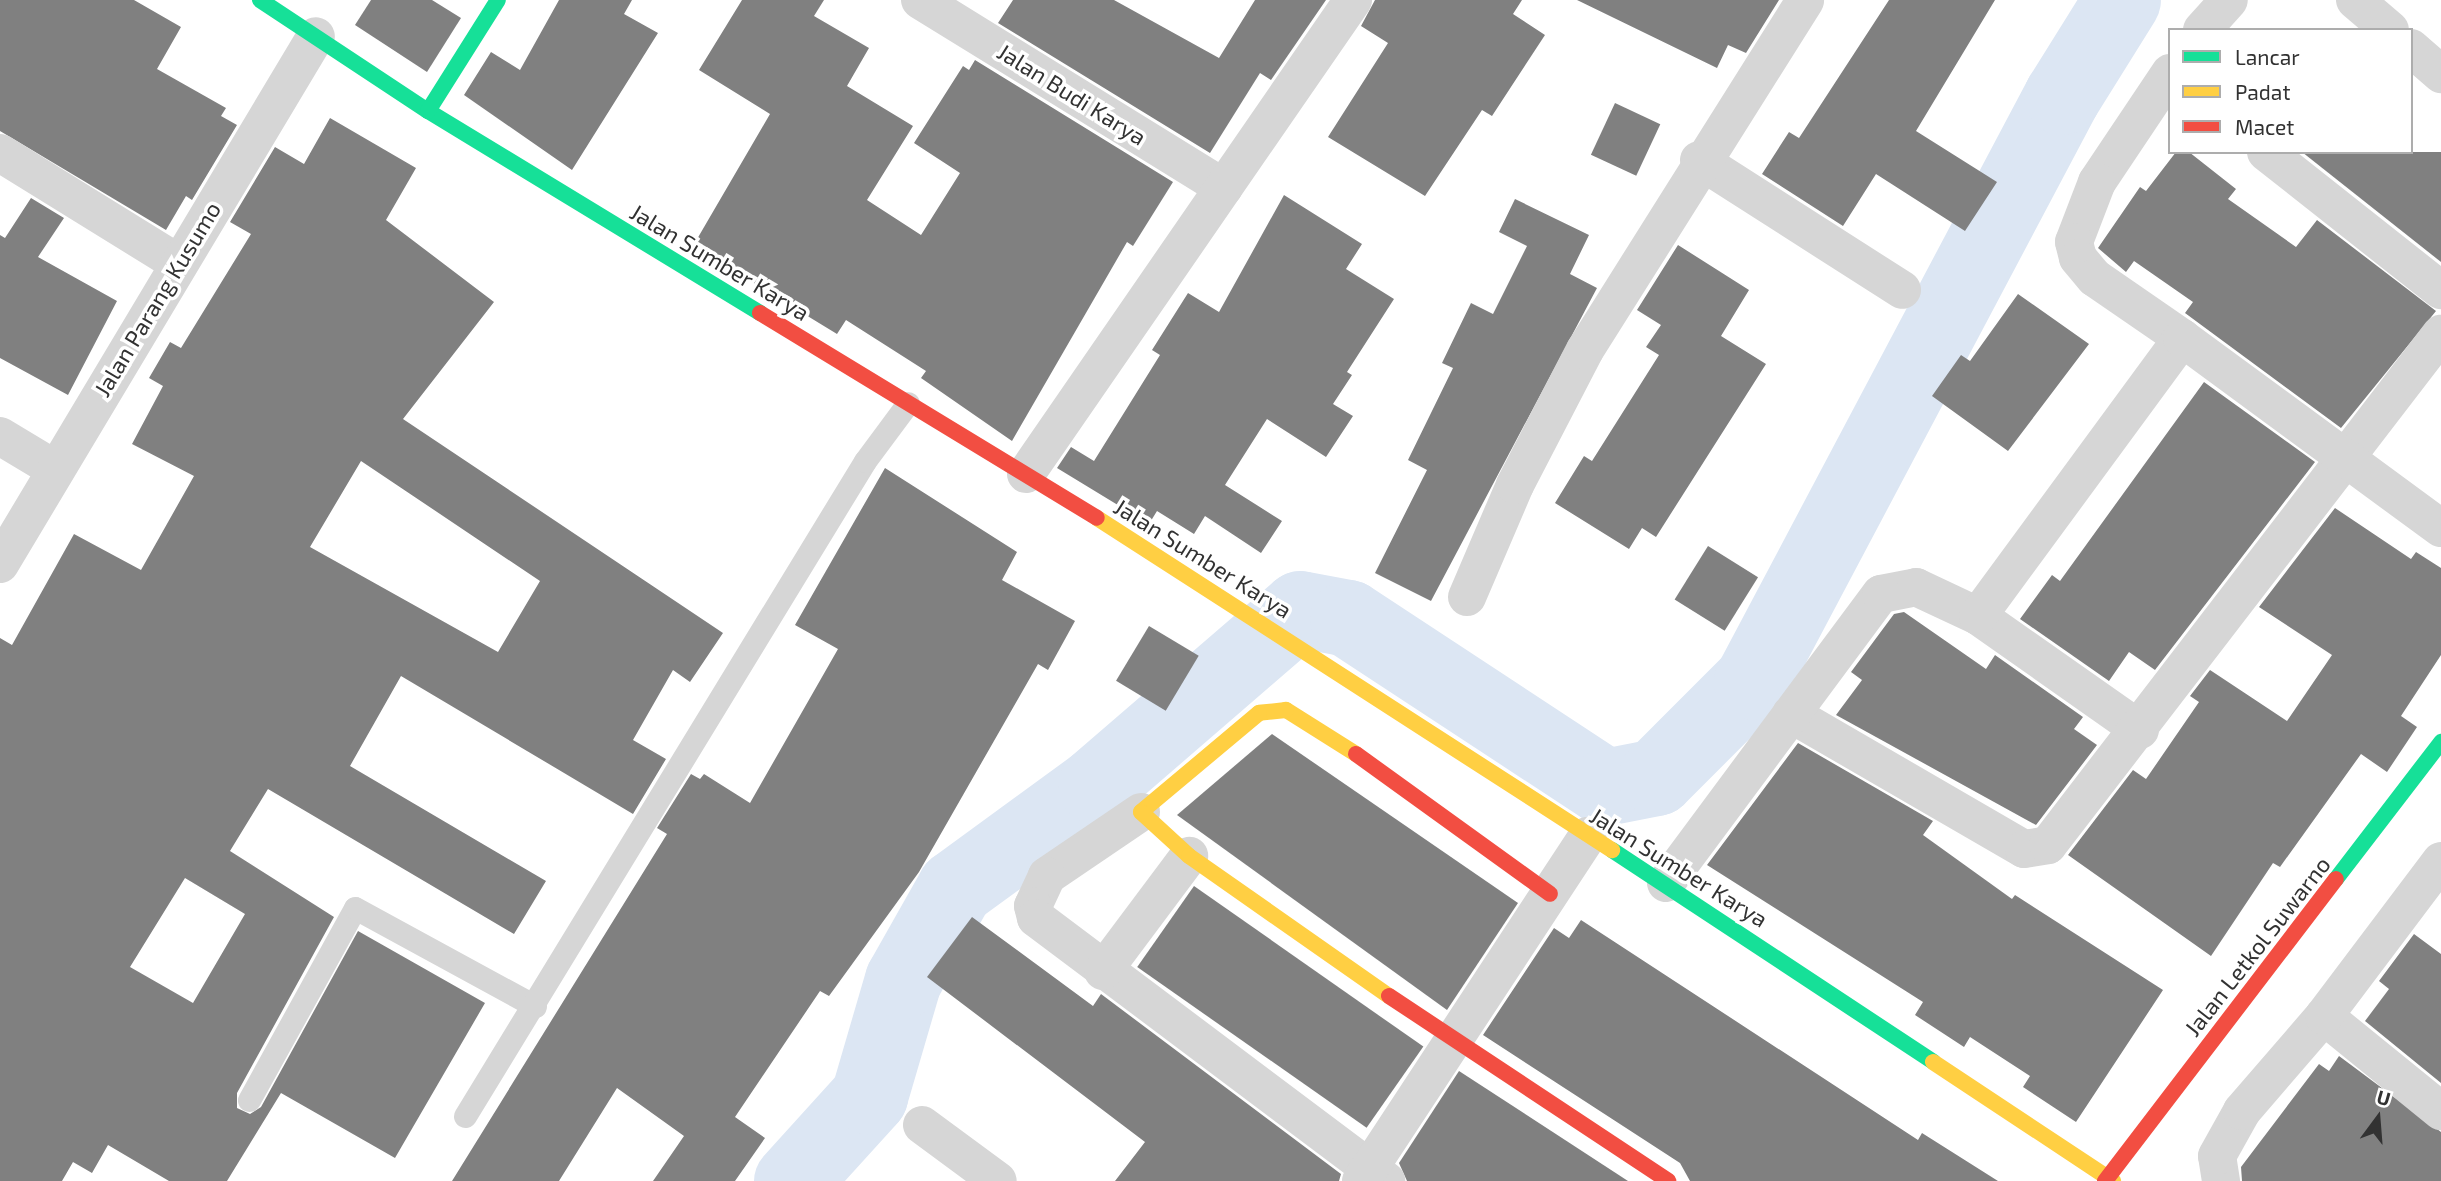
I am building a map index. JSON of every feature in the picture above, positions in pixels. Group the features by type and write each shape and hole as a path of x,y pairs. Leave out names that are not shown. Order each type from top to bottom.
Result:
{"street":[{"name":"Jalan Sumber Karya","path":"260,0 428,111 1244,607 1333,671 1588,836 1666,883 2109,1180"},
{"path":"428,111 498,0"},
{"name":"Jalan Budi Karya","path":"920,0 1224,188"},
{"path":"1026,474 1353,0"},
{"path":"1467,597 1515,485 1585,350 1699,160 1805,0"},
{"path":"2204,28 2229,0"},
{"path":"2355,0 2388,28"},
{"name":"Jalan Parang Kusumo","path":"0,564 55,468 316,36"},
{"path":"2168,76 2096,182 2074,242 2095,278 2349,458 2441,528"},
{"path":"0,153 178,263"},
{"path":"2269,154 2441,290"},
{"path":"1699,160 1902,290"},
{"path":"1791,713 2038,851 2140,730 2441,334"},
{"path":"1978,616 2182,338"},
{"path":"0,436 55,468"},
{"path":"1666,883 1881,594 1916,587 1978,616 2140,730"},
{"path":"1550,894 1319,727 1286,709 1259,713 1142,812 1046,876 1033,906 1036,918 1372,1177 1453,1041 1550,894 1588,836"},
{"name":"Jalan Letkol Suwarno","path":"2109,1180 2441,742"},
{"path":"1142,812 1189,856 1453,1041 1668,1181"},
{"path":"1103,971 1189,856"},
{"path":"2221,1181 2217,1156 2242,1111 2324,1016 2441,861"},
{"path":"2324,1016 2441,1111"},
{"path":"922,1125 998,1181"}],"lane":[{"path":"465,1116 535,1006 865,461 908,403"},
{"path":"249,1100 355,908 535,1006"}],"building":[{"path":"0,0 134,0 181,27 157,69 226,108 221,116 237,125 192,200 186,196 166,230 0,131"},
{"path":"371,0 432,0 461,18 427,72 355,25"},
{"path":"559,0 632,0 624,14 658,33 572,170 464,95 491,52 520,70"},
{"path":"742,0 824,0 814,16 869,48 847,86 913,126 867,200 921,235 960,173 914,143 963,66 969,70 975,60 1173,182 1133,246 1127,242 1012,441 921,378 926,371 846,320 837,334 693,246 770,114 699,70"},
{"path":"1013,0 1114,0 1219,58 1255,0 1326,0 1271,80 1260,73 1210,153 998,23"},
{"path":"1375,0 1522,0 1513,14 1545,35 1492,116 1482,110 1425,196 1328,137 1388,43 1361,26"},
{"path":"1577,0 1779,0 1746,53 1728,45 1717,68"},
{"path":"1889,0 1995,0 1916,131 1997,182 1965,231 1876,174 1843,226 1762,174 1789,132 1799,138"},
{"path":"1615,103 1660,124 1636,176 1591,155"},
{"path":"330,118 416,168 386,220 494,302 403,419 723,633 690,682 673,670 633,740 666,759 633,814 401,676 350,766 546,881 514,934 268,789 230,851 334,917 237,1093 237,1108 250,1114 261,1107 358,931 485,1003 395,1158 281,1093 227,1181 169,1181 108,1145 92,1173 73,1162 62,1181 0,1181 0,638 12,645 74,534 141,570 194,476 132,444 163,386 149,378 170,342 181,348 251,234 230,222 275,147 304,164","holes":["361,461 540,581 498,652 310,547","185,878 245,914 193,1003 130,967"]},
{"path":"2441,152 2441,262 2305,154"},
{"path":"2174,154 2192,154 2236,189 2228,199 2296,247 2317,220 2436,311 2341,428 2185,313 2193,302 2134,261 2126,272 2098,248 2140,187 2146,191"},
{"path":"1284,195 1362,244 1346,269 1394,299 1347,372 1352,375 1333,404 1353,416 1326,457 1267,419 1225,485 1282,521 1261,553 1205,516 1194,534 1157,511 1149,524 1057,468 1071,447 1094,461 1160,355 1152,350 1188,293 1219,312"},
{"path":"31,198 64,218 38,257 117,301 68,395 0,358 0,235 5,238"},
{"path":"1515,199 1589,235 1570,274 1597,288 1431,601 1375,573 1427,470 1408,460 1453,368 1442,363 1471,303 1493,314 1527,246 1499,232"},
{"path":"1678,245 1749,290 1721,336 1766,364 1656,537 1642,528 1629,549 1555,503 1584,456 1592,461 1659,355 1646,347 1661,325 1637,310"},
{"path":"2018,294 2089,344 2008,451 1932,396 1961,355 1970,361"},
{"path":"2204,382 2315,462 2155,670 2129,652 2109,681 2020,619 2052,575 2060,581"},
{"path":"885,468 1017,552 1002,580 1075,621 1048,670 1038,664 919,872 829,996 820,991 735,1117 765,1138 735,1181 653,1181 684,1136 617,1088 559,1181 452,1181 667,834 657,828 691,774 700,779 704,774 750,803 838,649 795,625"},
{"path":"2335,508 2411,559 2416,552 2441,568 2441,655 2401,716 2417,727 2387,772 2361,754 2280,867 2273,863 2211,956 2068,855 2133,770 2146,779 2199,702 2190,696 2210,670 2287,721 2332,655 2259,607"},
{"path":"1708,546 1758,577 1725,631 1675,599"},
{"path":"1904,612 1986,669 1995,655 2083,717 2074,729 2097,745 2036,825 1836,715 1862,680 1851,672 1894,614"},
{"path":"1149,626 1199,656 1166,711 1116,681"},
{"path":"1272,734 1518,903 1447,1010 1177,815"},
{"path":"1798,743 1933,821 1923,835 2012,899 2015,895 2163,990 2076,1122 2023,1087 2030,1076 1970,1037 1964,1047 1915,1015 1923,1002 1707,865"},
{"path":"1194,886 1423,1047 1367,1128 1137,967"},
{"path":"972,917 1093,1006 1101,994 1341,1174 1339,1181 1115,1181 1145,1142 927,977"},
{"path":"1581,920 1918,1140 1922,1133 1998,1181 1690,1181 1680,1163 1483,1035 1554,928 1569,938"},
{"path":"2414,934 2441,954 2441,1083 2365,1021 2389,989 2379,981"},
{"path":"2339,1056 2441,1132 2441,1181 2242,1181 2241,1167 2319,1064 2329,1071"},
{"path":"1459,1071 1628,1181 1407,1181 1399,1163"}],"waterway":[{"path":"792,1181 869,1096 903,980 955,888 1096,785 1300,609 1348,618 1605,787 1656,777 1752,681 2062,96 2122,0"}],"traffic: fast":[{"path":"260,0 428,111 760,313"},
{"path":"428,111 498,0"},
{"path":"2336,879 2441,742"},
{"path":"1612,850 1933,1062"}],"traffic: slow":[{"path":"1097,518 1612,850"},
{"path":"1356,754 1286,710 1259,713 1141,812 1189,856 1389,996"},
{"path":"1933,1062 2113,1181"}],"traffic: jam":[{"path":"760,313 1097,518"},
{"path":"1356,754 1550,894"},
{"path":"2105,1181 2336,879"},
{"path":"1389,996 1668,1181"}]}
